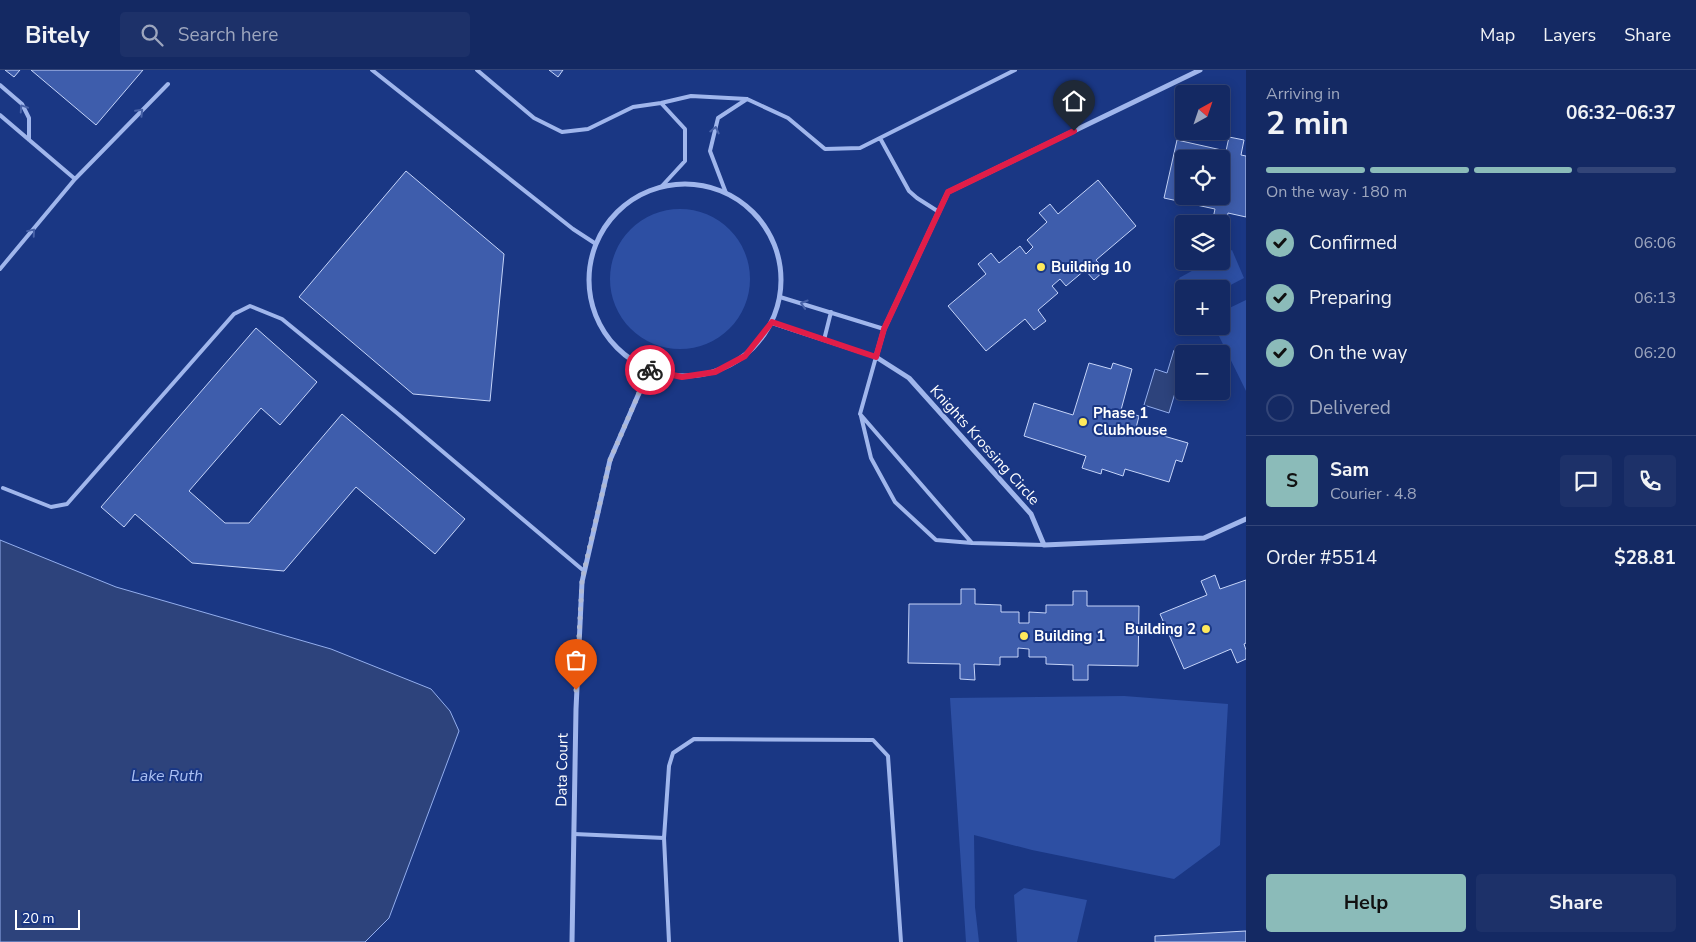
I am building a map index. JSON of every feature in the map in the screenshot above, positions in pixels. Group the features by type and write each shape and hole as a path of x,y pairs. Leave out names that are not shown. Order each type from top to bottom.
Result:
{"street":[{"path":"876,357 884,329 948,192 1200,70"},
{"path":"682,183 713,187 747,206 769,232 780,264 780,297 772,322 745,356 715,372 682,377 649,370 624,355 602,330 590,298 589,265 599,234 620,207 649,190 662,186 682,183"},
{"name":"Knights Krossing Circle","path":"876,357 909,378 1024,506 1031,514 1044,544"},
{"name":"Data Court","path":"572,942 576,709 582,582 610,460 649,370"},
{"path":"1044,544 1204,538 1246,519"}],"lane":[{"path":"372,70 565,222 596,244"},
{"path":"477,70 534,118 562,132 588,129 633,107 661,104 691,96 747,99 788,118 824,149 860,148 1015,70"},
{"path":"0,269 75,179 168,84"},
{"path":"0,85 22,104 30,118 29,140"},
{"path":"726,193 710,151 718,118 747,99"},
{"path":"661,104 685,129 685,161 662,186"},
{"path":"0,115 75,179"},
{"path":"880,138 909,191 939,212"},
{"path":"780,297 884,329"},
{"path":"4,488 51,507 67,504 234,314 250,306 282,319 397,413 584,571"},
{"path":"824,340 831,312"},
{"name":"Knights Krossing Circle","path":"772,322 876,357"},
{"path":"876,357 860,414 871,458 895,502 936,540 972,543 1044,544"},
{"path":"860,414 972,543"},
{"path":"669,942 664,838 669,766 673,753 694,738 874,740 888,756 901,942"},
{"path":"574,834 664,838"}],"shaded area":[{"path":"680,209 694,210 707,214 729,230 745,252 749,265 749,293 745,306 729,328 707,344 694,348 680,349 666,348 653,344 631,328 615,306 611,293 610,279 611,265 615,252 631,230 653,214 666,210"},
{"path":"1232,250 1244,278 1230,285 1230,280 1180,280 1179,278 1194,270 1230,270 1230,251"},
{"path":"1246,300 1246,391 1230,358 1230,345 1223,345 1218,335 1230,335 1230,308"},
{"path":"1124,696 1228,704 1220,845 1174,879 1032,850 974,835 975,907 979,942 966,942 950,698"},
{"path":"1024,888 1087,900 1077,942 1017,942 1014,895"}],"water":[{"path":"1174,350 1175,393 1169,413 1144,405 1155,369 1167,373"},
{"name":"Lake Ruth","path":"0,540 116,587 331,649 431,689 450,711 459,731 389,918 365,942 0,942"}],"building":[{"path":"5,70 20,70 14,77"},
{"path":"31,70 143,70 96,125"},
{"path":"549,70 563,70 558,77"},
{"path":"1230,137 1244,140 1241,155 1246,156 1246,217 1228,213 1228,215 1214,215 1215,209 1196,205 1230,205 1230,150 1226,150 1228,140"},
{"path":"1177,140 1222,150 1175,150 1175,200 1164,198"},
{"path":"406,171 504,254 490,401 413,394 299,297"},
{"name":"Building 10","path":"1098,180 1136,226 1096,260 1105,270 1094,280 1085,270 1066,286 1060,279 1052,286 1058,293 1038,310 1046,321 1034,330 1025,319 986,351 948,306 986,274 978,264 991,253 999,263 1020,246 1026,254 1033,247 1027,240 1047,222 1039,213 1050,204 1058,214"},
{"path":"256,328 317,382 280,425 261,408 189,491 225,523 249,523 342,414 465,519 435,554 356,487 284,571 192,563 135,514 124,527 101,507"},
{"name":"Phase 1 Clubhouse","path":"1089,363 1111,369 1113,363 1132,369 1121,410 1139,416 1136,428 1188,443 1182,462 1176,460 1169,482 1125,469 1123,476 1102,469 1101,474 1082,468 1086,456 1024,436 1034,403 1073,415"},
{"name":"Building 2","path":"1215,575 1220,589 1246,580 1246,643 1244,644 1246,659 1237,663 1231,649 1184,669 1160,614 1207,595 1201,581"},
{"name":"Building 1","path":"961,589 975,589 975,604 1001,605 1001,612 1019,612 1019,623 1029,623 1029,612 1046,613 1046,605 1073,605 1073,591 1087,591 1087,606 1139,606 1138,666 1088,665 1088,680 1073,680 1073,665 1046,664 1046,657 1029,657 1029,649 1018,648 1018,657 1000,657 1000,665 974,664 975,680 960,679 960,664 908,663 909,604 961,604"},
{"path":"1246,931 1246,942 1155,942 1155,936"}],"way so far":[{"path":"576,690 582,582 597,515 610,460 650,370"}],"place":[{"name":"Building 10","path":"1041,267"},
{"name":"Phase 1 Clubhouse","path":"1083,422"},
{"name":"Building 2","path":"1206,629"},
{"name":"Building 1","path":"1024,636"}],"route":[{"path":"650,370 682,377 715,372 745,356 772,322 876,357 884,329 948,192 1074,131"}]}
